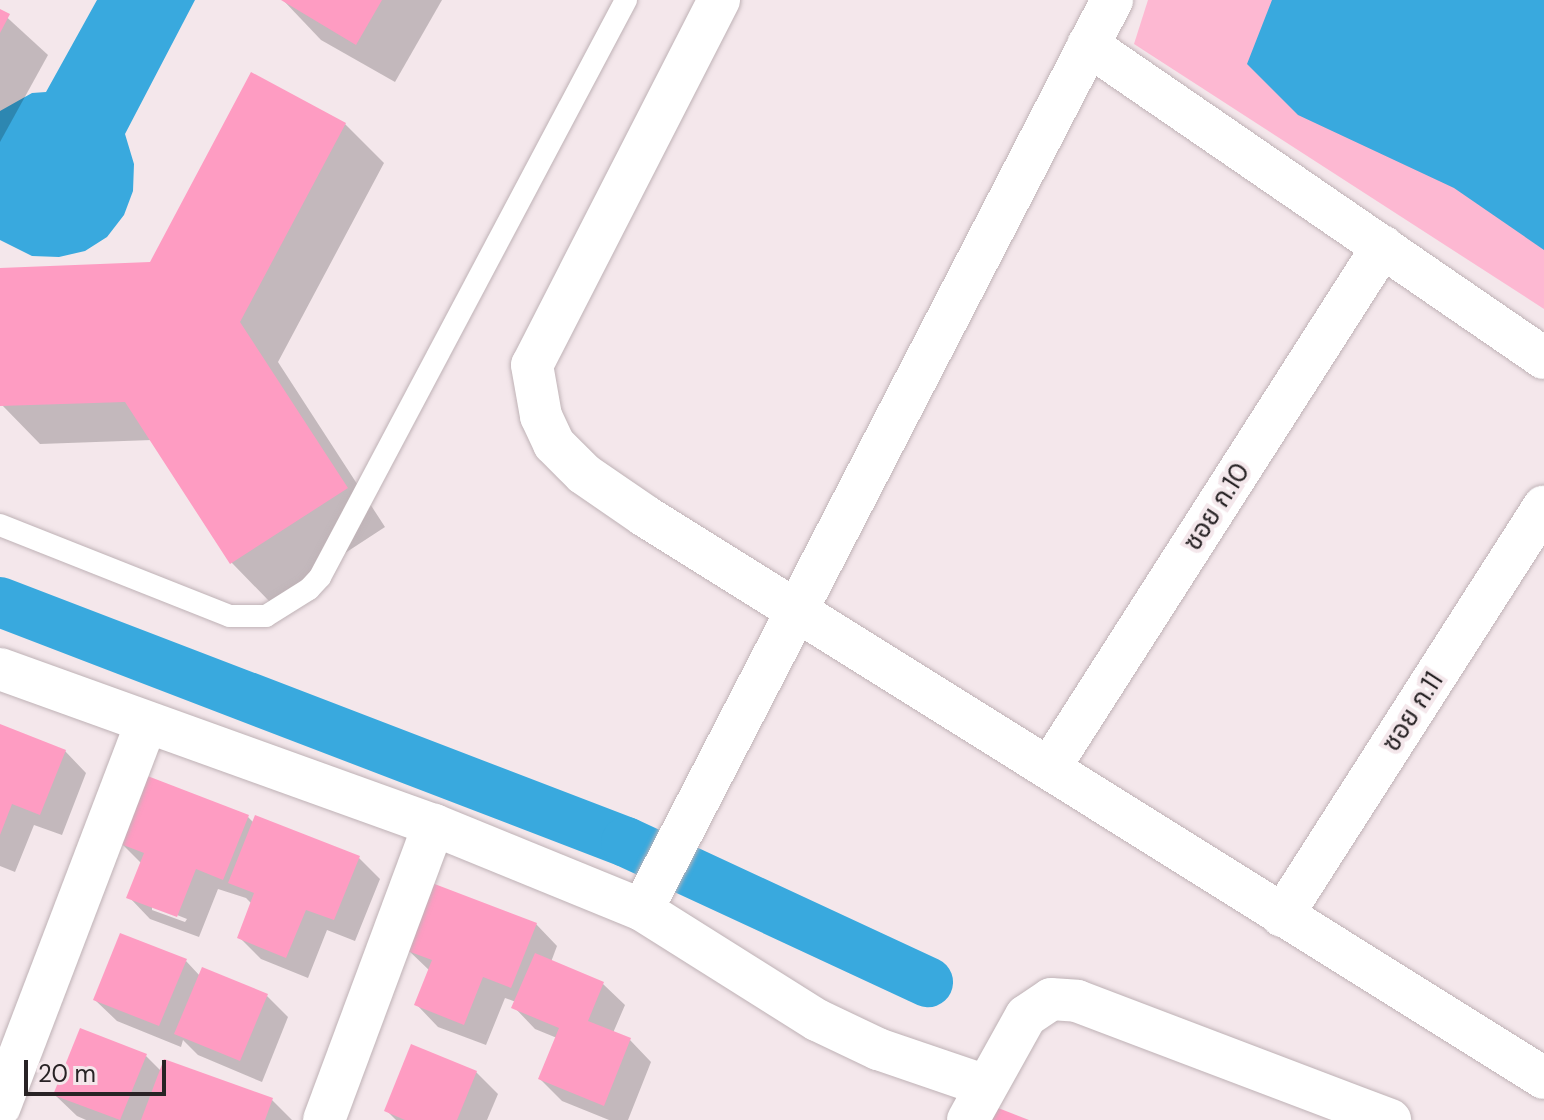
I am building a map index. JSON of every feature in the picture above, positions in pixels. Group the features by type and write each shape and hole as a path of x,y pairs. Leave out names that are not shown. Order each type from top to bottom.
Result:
{"street":[{"path":"719,0 532,365 541,416 554,444 584,474 645,516 796,607 1282,916 1541,1070"},
{"path":"642,910 1112,0"},
{"path":"1088,45 1544,358"},
{"name":"ซอย ก.10","path":"1050,767 1383,246"},
{"name":"ซอย ก.11","path":"1282,916 1544,507"},
{"path":"0,669 434,825 642,910 817,1020 977,1103 1026,1016 1051,999 1077,1001 1390,1120"},
{"path":"0,1106 146,724"},
{"path":"324,1120 434,825"}],"lane":[{"path":"0,525 230,616 266,616 309,589 327,564 626,0"}],"shaded area":[{"path":"1148,0 1544,0 1544,309 1134,44"}],"water":[{"path":"97,0 195,0 125,134 134,164 133,191 124,215 107,237 85,251 59,257 32,256 0,240 0,111 32,93 46,92"},
{"path":"1272,0 1544,0 1544,250 1454,188 1298,115 1247,64"}],"building":[{"path":"281,0 382,0 356,45"},
{"path":"0,9 10,14 0,33"},
{"path":"251,72 346,123 240,322 348,488 230,564 125,402 0,406 0,268 150,262"},
{"path":"0,724 66,750 40,815 12,804 0,835"},
{"path":"145,775 249,815 223,880 196,869 177,917 126,898 144,853 118,843"},
{"path":"255,815 360,856 334,920 306,910 286,958 237,938 254,893 228,883"},
{"path":"432,883 537,923 511,988 483,977 464,1025 414,1005 432,960 405,950"},
{"path":"120,933 187,959 159,1026 93,1000"},
{"path":"535,953 604,982 588,1021 631,1038 604,1106 538,1079 559,1028 511,1008"},
{"path":"202,967 268,994 240,1061 174,1034"},
{"path":"80,1028 147,1054 120,1120 53,1095"},
{"path":"411,1044 477,1071 457,1120 405,1120 384,1111"},
{"path":"164,1059 273,1098 265,1120 141,1120"},
{"path":"988,1104 1029,1120 982,1120"}],"waterway":[{"path":"0,602 626,842 928,982"}]}
